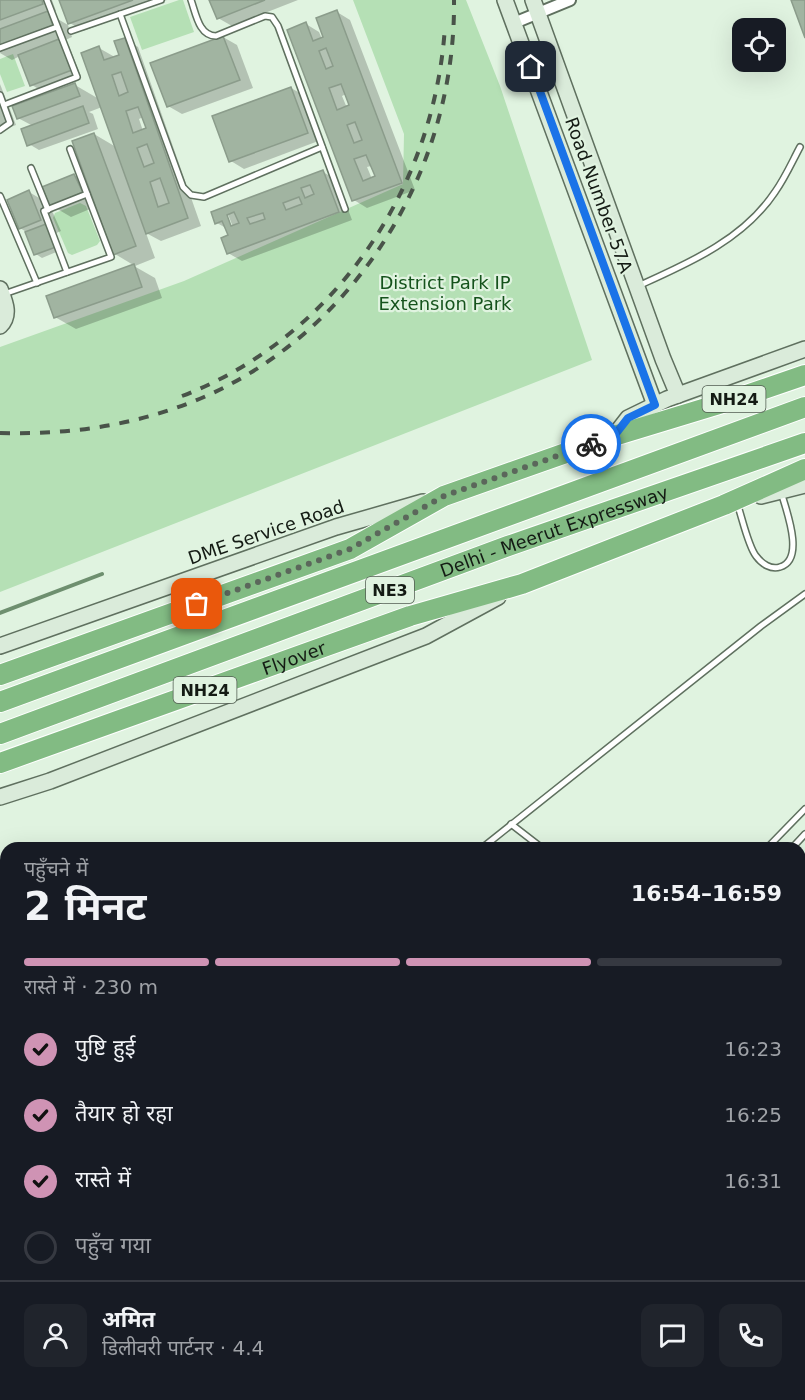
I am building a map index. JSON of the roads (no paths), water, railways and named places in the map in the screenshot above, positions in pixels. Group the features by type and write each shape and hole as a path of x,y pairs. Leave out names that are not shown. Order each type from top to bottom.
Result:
{"highway":[{"name":"NH24","path":"614,436 805,375"},
{"name":"Delhi - Meerut Expressway","path":"0,702 805,407"},
{"path":"0,675 350,549 444,496 614,436"},
{"name":"Delhi - Meerut Expressway","path":"0,734 508,546 805,443"},
{"name":"Flyover","path":"0,763 410,616 522,584 730,504 805,469"}],"street":[{"name":"Road Number 57A","path":"505,0 655,405"},
{"path":"514,23 536,6 570,0"},
{"name":"Road Number 57A","path":"536,6 678,395"},
{"path":"0,326 5,320 2,299"},
{"path":"614,436 628,418 655,405 805,349"},
{"path":"730,504 805,485"},
{"name":"DME Service Road","path":"0,646 336,527 444,496"},
{"path":"0,797 50,781 426,636 522,584"}],"lane":[{"path":"4,105 77,77 47,0"},
{"path":"71,31 161,0"},
{"path":"191,0 203,31 209,36 216,36 265,16 272,17 278,26 345,209"},
{"path":"120,14 183,187 191,195 204,197 321,147"},
{"path":"0,48 57,27"},
{"path":"0,95 10,123 0,130"},
{"path":"637,287 690,262 729,240 771,198 800,147"},
{"path":"2,299 37,283 111,257 70,149"},
{"path":"31,168 48,210"},
{"path":"67,272 44,211 87,194"},
{"path":"0,196 37,283"},
{"path":"730,504 757,558 772,568 779,568 793,560 796,554 795,534 781,491"},
{"path":"489,842 761,626 805,594"},
{"path":"773,842 805,809"},
{"path":"511,824 534,842"}],"waterway":[{"path":"0,613 102,574"}],"railway":[{"path":"0,433 78,430 155,415 204,397 259,367 309,330 352,285 388,235 417,181 438,122 450,62 454,0"},
{"path":"182,396 237,370 287,336 330,295 368,249 398,198 421,143 437,86 445,26"}],"park label":[{"name":"District Park IP Extension Park","path":"445,292"}]}
